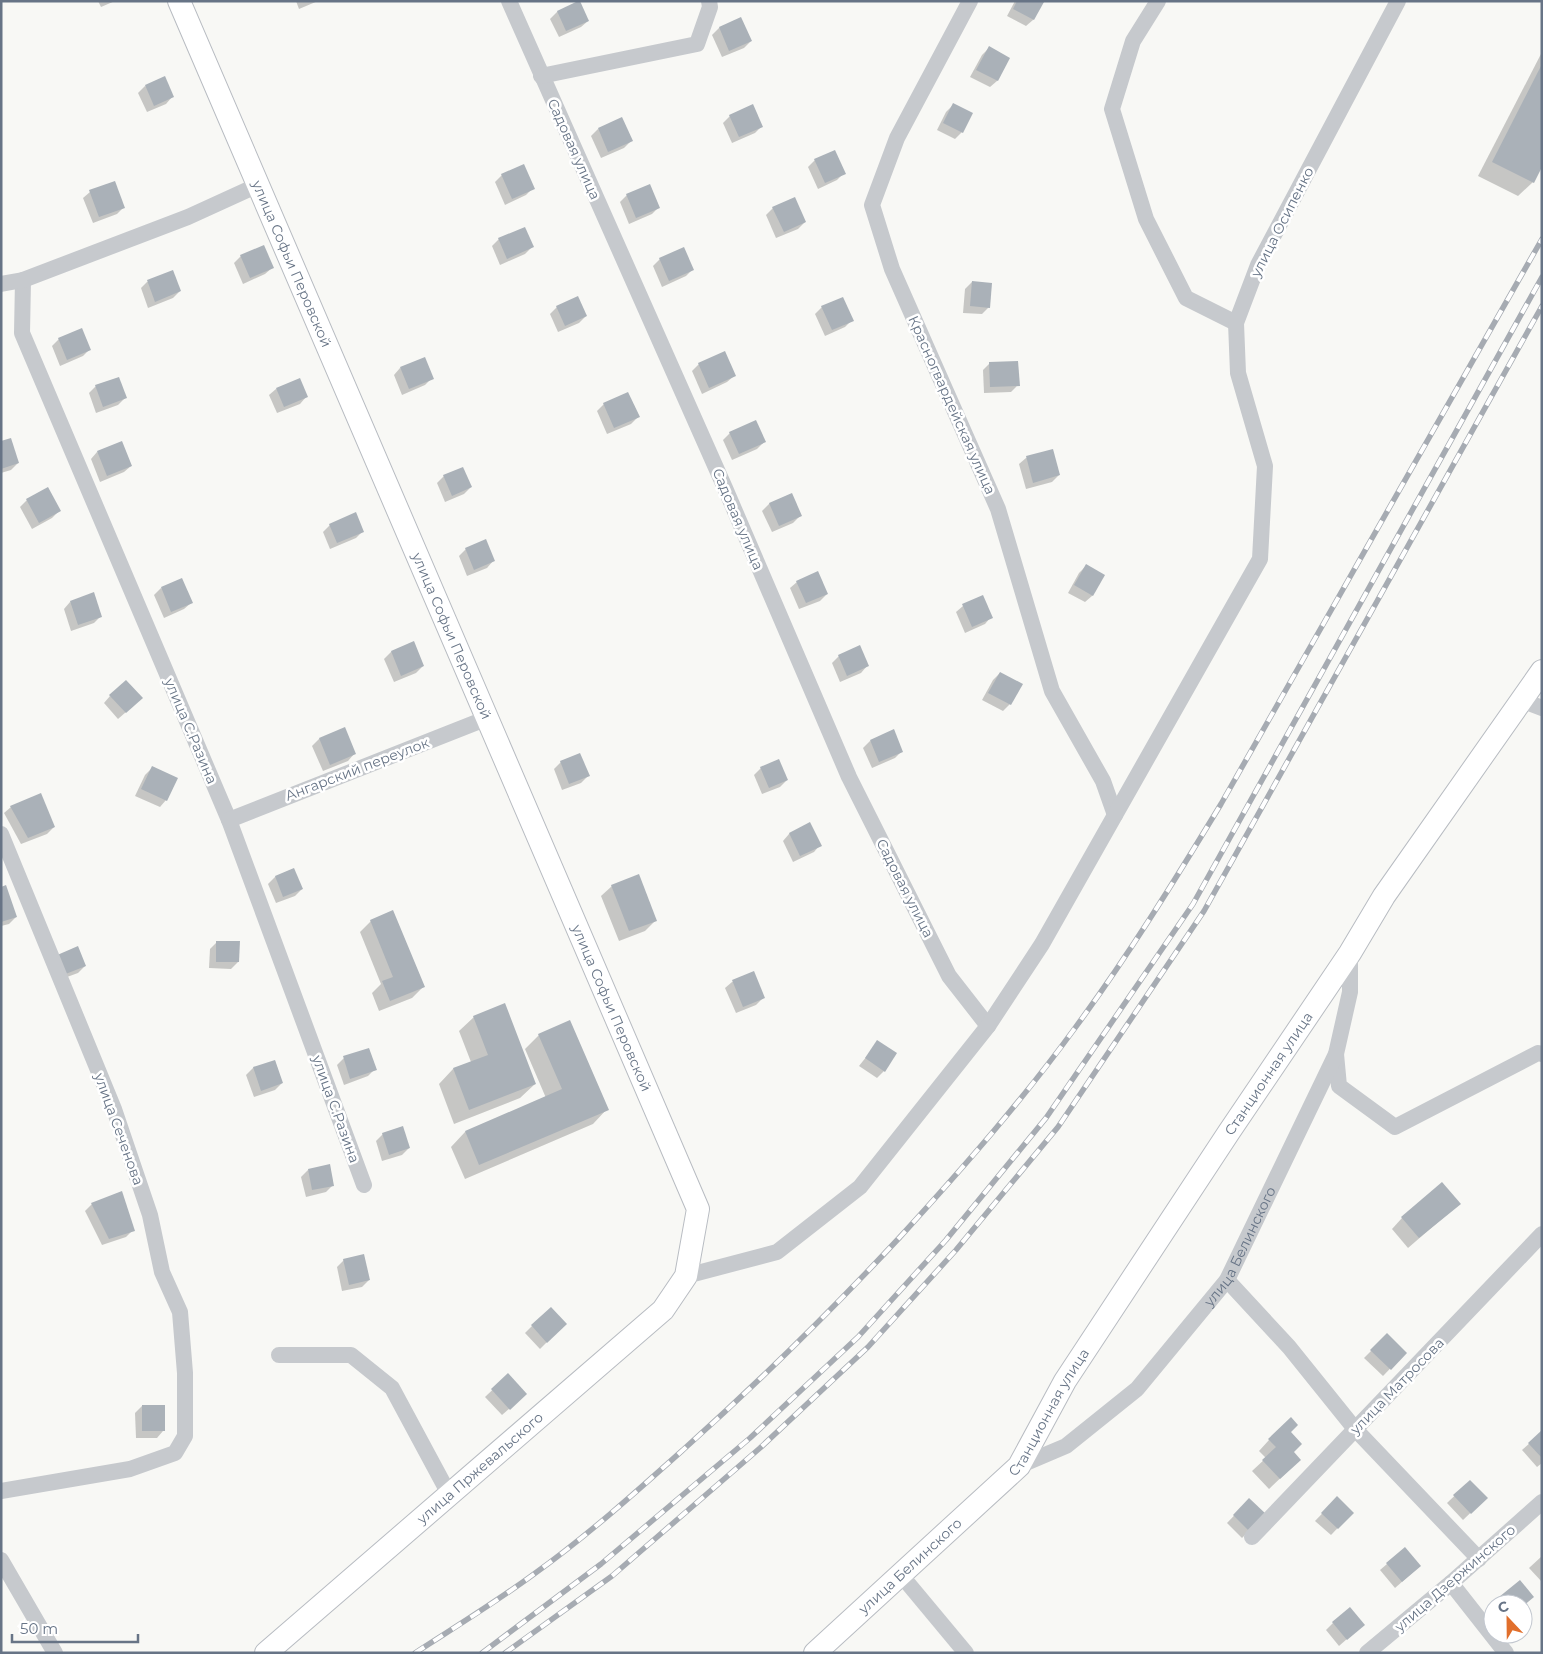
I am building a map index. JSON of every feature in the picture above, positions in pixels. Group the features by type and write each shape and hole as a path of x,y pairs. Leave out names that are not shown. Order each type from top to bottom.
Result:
{"main road":[{"name":"улица Софьи Перовской","path":"179,1 485,718 698,1209 686,1276"},
{"name":"Станционная улица","path":"1012,1473 1065,1381 1229,1132 1350,953 1384,896 1532,704 1542,671"},
{"name":"улица Пржевальского","path":"266,1653 664,1310 686,1276"},
{"name":"улица Белинского","path":"815,1653 1012,1473"}],"street":[{"name":"Садовая улица","path":"509,1 725,488 849,777 950,976 988,1026"},
{"path":"541,76 697,44 710,6 709,1"},
{"name":"Красногвардейская улица","path":"970,1 897,138 872,205 892,269 998,509 1052,691 1103,781 1115,815"},
{"path":"686,1276 777,1252 860,1187 988,1026 1042,944 1260,559 1265,466 1238,373 1236,324 1186,298 1146,219 1112,109 1133,41 1158,1"},
{"name":"улица Осипенко","path":"1236,324 1258,265 1398,1"},
{"path":"1,284 23,280 188,217 258,185"},
{"name":"улица С.Разина","path":"23,280 22,333 229,820 364,1185"},
{"name":"Ангарский переулок","path":"229,820 485,718"},
{"name":"улица Сеченова","path":"1,834 114,1109 150,1215 162,1272 180,1312 185,1373 185,1436 175,1453 130,1470 1,1491"},
{"name":"улица Белинского","path":"1012,1473 1066,1446 1137,1389 1227,1280 1336,1054 1350,992 1350,953"},
{"path":"1336,1054 1339,1086 1396,1127 1538,1053 1542,1054"},
{"name":"улица Матросова","path":"1252,1537 1542,1234"},
{"path":"1227,1280 1289,1347 1355,1429 1479,1559"},
{"path":"279,1355 351,1355 392,1388 449,1494"},
{"name":"улица Дзержинского","path":"1368,1653 1479,1559 1542,1502"},
{"path":"1,1560 54,1653"},
{"path":"901,1575 966,1653"},
{"path":"1451,1583 1506,1653"}],"building":[{"path":"580,1 589,21 566,31 557,11"},
{"path":"1017,1 1044,2 1034,20 1013,9"},
{"path":"741,17 752,41 729,51 719,27"},
{"path":"989,46 1010,58 998,81 976,70"},
{"path":"1542,64 1542,167 1534,183 1492,162"},
{"path":"165,76 174,97 154,106 145,85"},
{"path":"953,103 973,113 963,133 943,123"},
{"path":"753,104 763,127 739,137 729,115"},
{"path":"622,117 633,141 608,152 598,128"},
{"path":"835,150 846,174 825,183 814,159"},
{"path":"524,164 535,189 512,199 501,174"},
{"path":"115,181 125,208 99,217 89,190"},
{"path":"650,184 660,208 636,218 626,194"},
{"path":"795,197 806,222 784,232 772,207"},
{"path":"525,227 534,247 507,259 498,238"},
{"path":"264,245 274,268 250,278 240,255"},
{"path":"684,247 694,270 669,281 659,258"},
{"path":"173,270 181,291 155,302 147,280"},
{"path":"972,281 992,283 990,308 970,306"},
{"path":"578,296 587,316 565,326 556,306"},
{"path":"843,297 854,321 832,330 821,306"},
{"path":"82,328 91,350 67,360 58,338"},
{"path":"725,351 736,376 709,388 698,363"},
{"path":"425,357 434,379 409,389 400,367"},
{"path":"1018,361 1020,386 990,387 989,362"},
{"path":"119,377 127,398 103,407 95,385"},
{"path":"300,378 308,397 284,407 276,388"},
{"path":"628,392 640,417 614,428 603,403"},
{"path":"756,420 766,442 739,454 729,432"},
{"path":"11,438 19,463 1,469 1,441"},
{"path":"122,441 132,466 107,476 97,451"},
{"path":"1053,449 1060,475 1033,483 1026,456"},
{"path":"463,467 472,487 452,496 443,475"},
{"path":"48,487 61,511 39,523 26,499"},
{"path":"792,493 802,516 779,526 769,503"},
{"path":"356,512 364,532 337,543 329,524"},
{"path":"486,539 495,561 474,570 465,548"},
{"path":"1086,564 1105,575 1093,596 1074,585"},
{"path":"818,571 828,594 806,603 796,581"},
{"path":"182,578 193,603 171,612 161,587"},
{"path":"94,592 102,617 78,625 70,601"},
{"path":"983,595 993,618 972,627 962,604"},
{"path":"414,641 424,666 401,676 391,651"},
{"path":"860,645 869,666 847,676 838,655"},
{"path":"1000,672 1023,684 1011,705 988,693"},
{"path":"126,680 143,698 126,713 109,695"},
{"path":"345,727 356,754 330,765 319,738"},
{"path":"894,729 903,752 879,762 870,740"},
{"path":"580,753 590,776 569,784 560,761"},
{"path":"779,759 788,780 769,788 760,767"},
{"path":"152,766 178,778 167,801 141,789"},
{"path":"41,793 55,827 28,838 10,806"},
{"path":"810,822 822,846 800,856 789,833"},
{"path":"294,868 303,889 283,897 275,876"},
{"path":"639,874 657,921 629,931 611,885"},
{"path":"6,885 17,917 1,922 1,887"},
{"path":"393,910 425,987 390,1001 382,981 393,977 370,920"},
{"path":"216,941 240,941 239,962 216,962"},
{"path":"78,946 86,966 63,975 55,956"},
{"path":"754,971 765,998 743,1007 732,980"},
{"path":"505,1003 536,1084 469,1110 453,1068 488,1055 473,1016"},
{"path":"570,1020 609,1110 479,1165 465,1131 562,1089 538,1034"},
{"path":"877,1040 897,1053 885,1072 865,1058"},
{"path":"369,1048 377,1070 350,1079 343,1056"},
{"path":"275,1060 283,1083 261,1091 253,1067"},
{"path":"403,1126 410,1148 389,1155 382,1133"},
{"path":"330,1164 334,1186 312,1190 308,1169"},
{"path":"1442,1182 1461,1204 1419,1238 1401,1217"},
{"path":"122,1191 135,1231 109,1239 91,1203"},
{"path":"364,1254 370,1280 349,1285 343,1259"},
{"path":"551,1307 567,1324 547,1343 531,1325"},
{"path":"1387,1333 1407,1353 1391,1370 1370,1350"},
{"path":"508,1373 527,1394 510,1410 491,1389"},
{"path":"142,1405 165,1405 165,1431 142,1431"},
{"path":"1291,1417 1298,1425 1291,1432 1302,1444 1294,1452 1301,1460 1280,1479 1262,1460 1276,1447 1268,1439"},
{"path":"1542,1430 1542,1458 1528,1443"},
{"path":"1470,1480 1488,1498 1471,1514 1453,1495"},
{"path":"1337,1496 1354,1513 1338,1529 1321,1513"},
{"path":"1249,1498 1267,1515 1250,1532 1233,1515"},
{"path":"1405,1547 1421,1566 1402,1582 1386,1563"},
{"path":"1520,1580 1532,1594 1503,1594"},
{"path":"1350,1607 1365,1625 1347,1640 1332,1622"}],"railway":[{"path":"415,1653 505,1594 554,1559 648,1481 740,1398 848,1292 900,1237 968,1161 1034,1082 1114,973 1169,889 1221,804 1542,239"},
{"path":"482,1653 601,1564 750,1438 858,1337 946,1240 1046,1118 1193,904 1542,277"},
{"path":"505,1653 612,1576 760,1448 868,1347 956,1250 1058,1127 1204,911 1542,306"}]}
